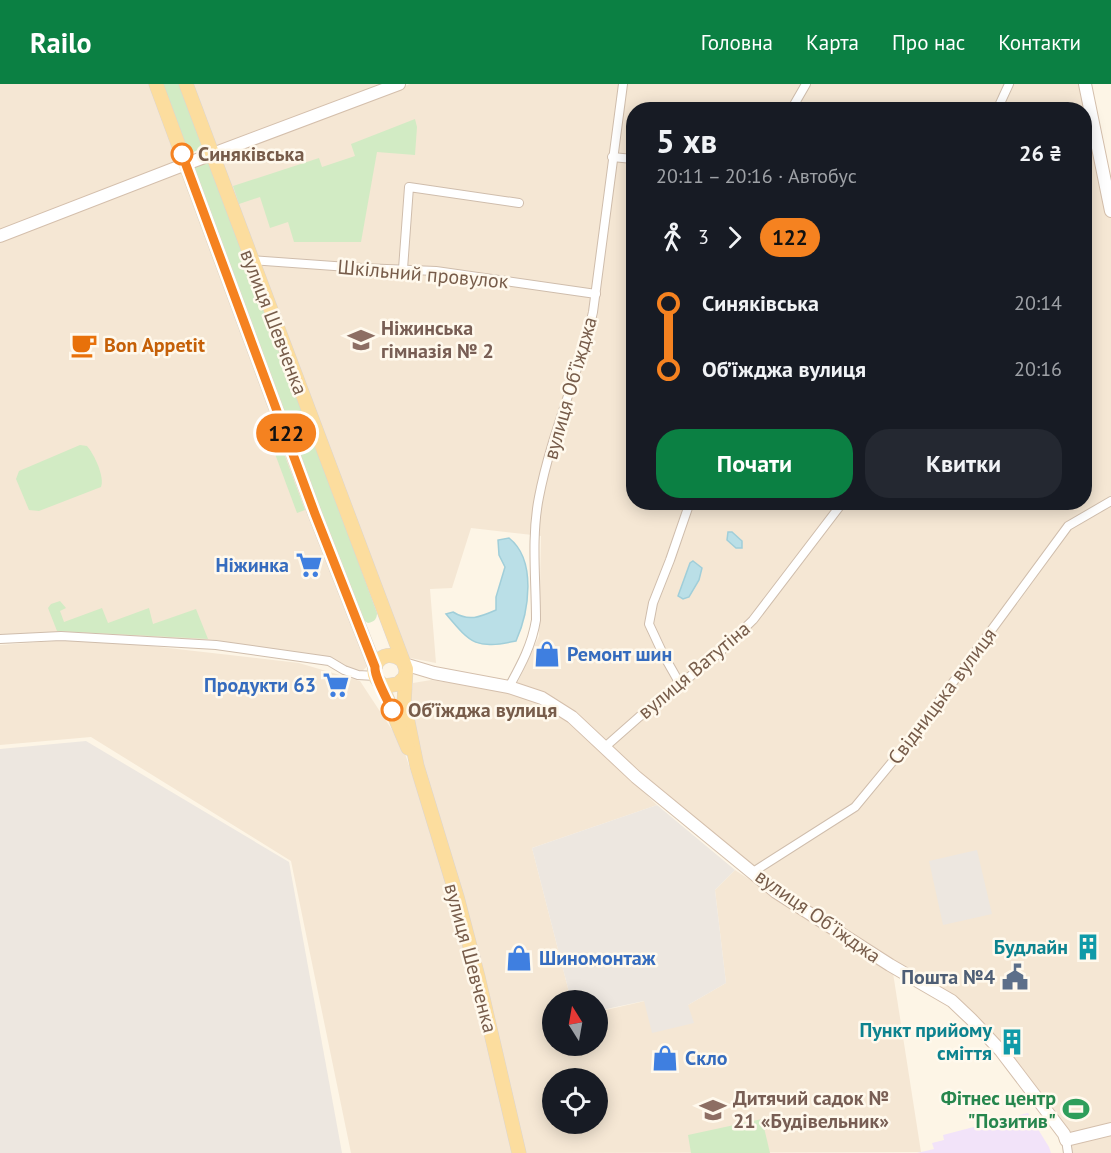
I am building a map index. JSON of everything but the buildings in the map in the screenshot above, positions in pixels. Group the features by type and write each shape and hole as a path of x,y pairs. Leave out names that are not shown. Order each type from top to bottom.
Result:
{"main road":[{"name":"вулиця Шевченка","path":"156,84 376,674 417,766"},
{"name":"вулиця Шевченка","path":"186,84 404,670 404,703 417,766 457,897 519,1153"},
{"path":"386,656 395,656 404,670 394,686 376,674 379,660 386,656"}],"street":[{"path":"0,236 399,84"},
{"name":"вулиця Обʼїжджа","path":"509,687 526,657 534,631 535,536 539,495 584,348 596,294 623,84"},
{"path":"795,102 806,84"},
{"path":"1001,102 1009,84"},
{"path":"1085,84 1089,102"},
{"path":"1092,118 1111,211"},
{"path":"612,157 626,158"},
{"path":"403,269 409,187 519,203"},
{"name":"Шкільний провулок","path":"250,260 436,271 596,294"},
{"name":"Свідницька вулиця","path":"753,872 855,807 912,738 1068,526 1111,501"},
{"path":"680,684 649,624 653,603 687,510"},
{"name":"вулиця Ватутіна","path":"605,747 717,655 753,620 837,510"},
{"path":"0,639 61,636 216,645 329,661 354,673 364,669 376,674"},
{"name":"вулиця Обʼїжджа","path":"404,670 434,673 509,687 542,698 560,708 636,777 776,892 814,918 952,1001 1015,1069 1064,1134 1068,1153"},
{"path":"1066,1140 1111,1129"}],"shaded area":[{"path":"0,84 150,84 179,162 0,232"},
{"path":"190,84 390,84 214,148"},
{"path":"410,84 1083,84 1087,102 626,102 626,510 1092,510 1092,124 1111,207 1111,1125 1070,1135 957,1000 777,887 611,748 517,684 539,636 541,536 471,528 452,588 430,589 436,663 405,657 217,157"},
{"path":"182,168 370,664 361,672 216,640 57,635 0,636 0,239"},
{"path":"69,640 142,645 299,663 360,681 402,745 447,878 514,1153 351,1153 291,861 91,737 0,745 0,645"},
{"path":"431,680 498,690 526,698 573,724 657,805 532,848 568,990 542,990 542,1056 608,1056 608,1009 645,1001 688,1005 726,983 715,890 735,870 893,973 921,1152 526,1153 486,988 423,771 410,702 413,683"},
{"path":"86,741 289,862 342,1153 0,1153 0,749"},
{"path":"657,805 735,870 715,890 726,983 688,1005 694,1023 652,1033 644,1001 608,1009 608,990 568,990 532,848"},
{"path":"977,850 992,914 943,925 929,861"},
{"path":"1028,1113 1051,1153 917,1153 934,1149 932,1143 944,1140 943,1135"},
{"path":"1111,1133 1111,1153 1072,1153 1070,1142"}],"green space":[{"path":"162,84 182,84 206,147 188,154"},
{"path":"415,119 417,127 415,155 377,152 361,242 294,242 288,222 270,228 260,197 239,204 233,186 319,158 322,167 355,156 351,144"},
{"path":"211,160 377,613 376,619 370,623 361,619 193,167"},
{"path":"276,432 305,510 297,513 268,435"},
{"path":"80,445 87,446 96,460 101,487 39,511 29,510 16,479 19,471"},
{"path":"60,601 66,608 60,611 64,622 102,608 108,623 149,608 153,624 196,609 208,639 57,631 48,608 51,604"},
{"path":"762,1119 770,1153 691,1153 688,1135"}],"water":[{"path":"728,532 732,532 742,541 742,548 736,548 727,540"},
{"path":"509,538 524,559 527,573 527,601 521,629 516,641 492,645 483,644 469,638 446,614 453,612 469,618 496,610 496,597 505,567 499,555 498,540"},
{"path":"693,561 702,568 699,580 689,597 683,599 678,596 690,563"}],"bus line":[{"name":"122","path":"182,154 315,514 364,644 375,667 375,676 392,710"}],"place":[{"name":"Синяківська","path":"182,154"},
{"name":"Ніжинська гімназія № 2","path":"361,340"},
{"name":"Bon Appetit","path":"84,345"},
{"name":"Ніжинка","path":"309,565"},
{"name":"Ремонт шин","path":"547,654"},
{"name":"Продукти 63","path":"336,685"},
{"name":"Об’їжджа вулиця","path":"392,710"},
{"name":"Будлайн","path":"1088,947"},
{"name":"Шиномонтаж","path":"519,958"},
{"name":"Пошта №4","path":"1015,977"},
{"name":"Пункт прийому сміття","path":"1012,1042"},
{"name":"Скло","path":"665,1058"},
{"name":"Фітнес центр \"Позитив\"","path":"1076,1109"},
{"name":"Дитячий садок № 21 «Будівельник»","path":"713,1110"}]}
